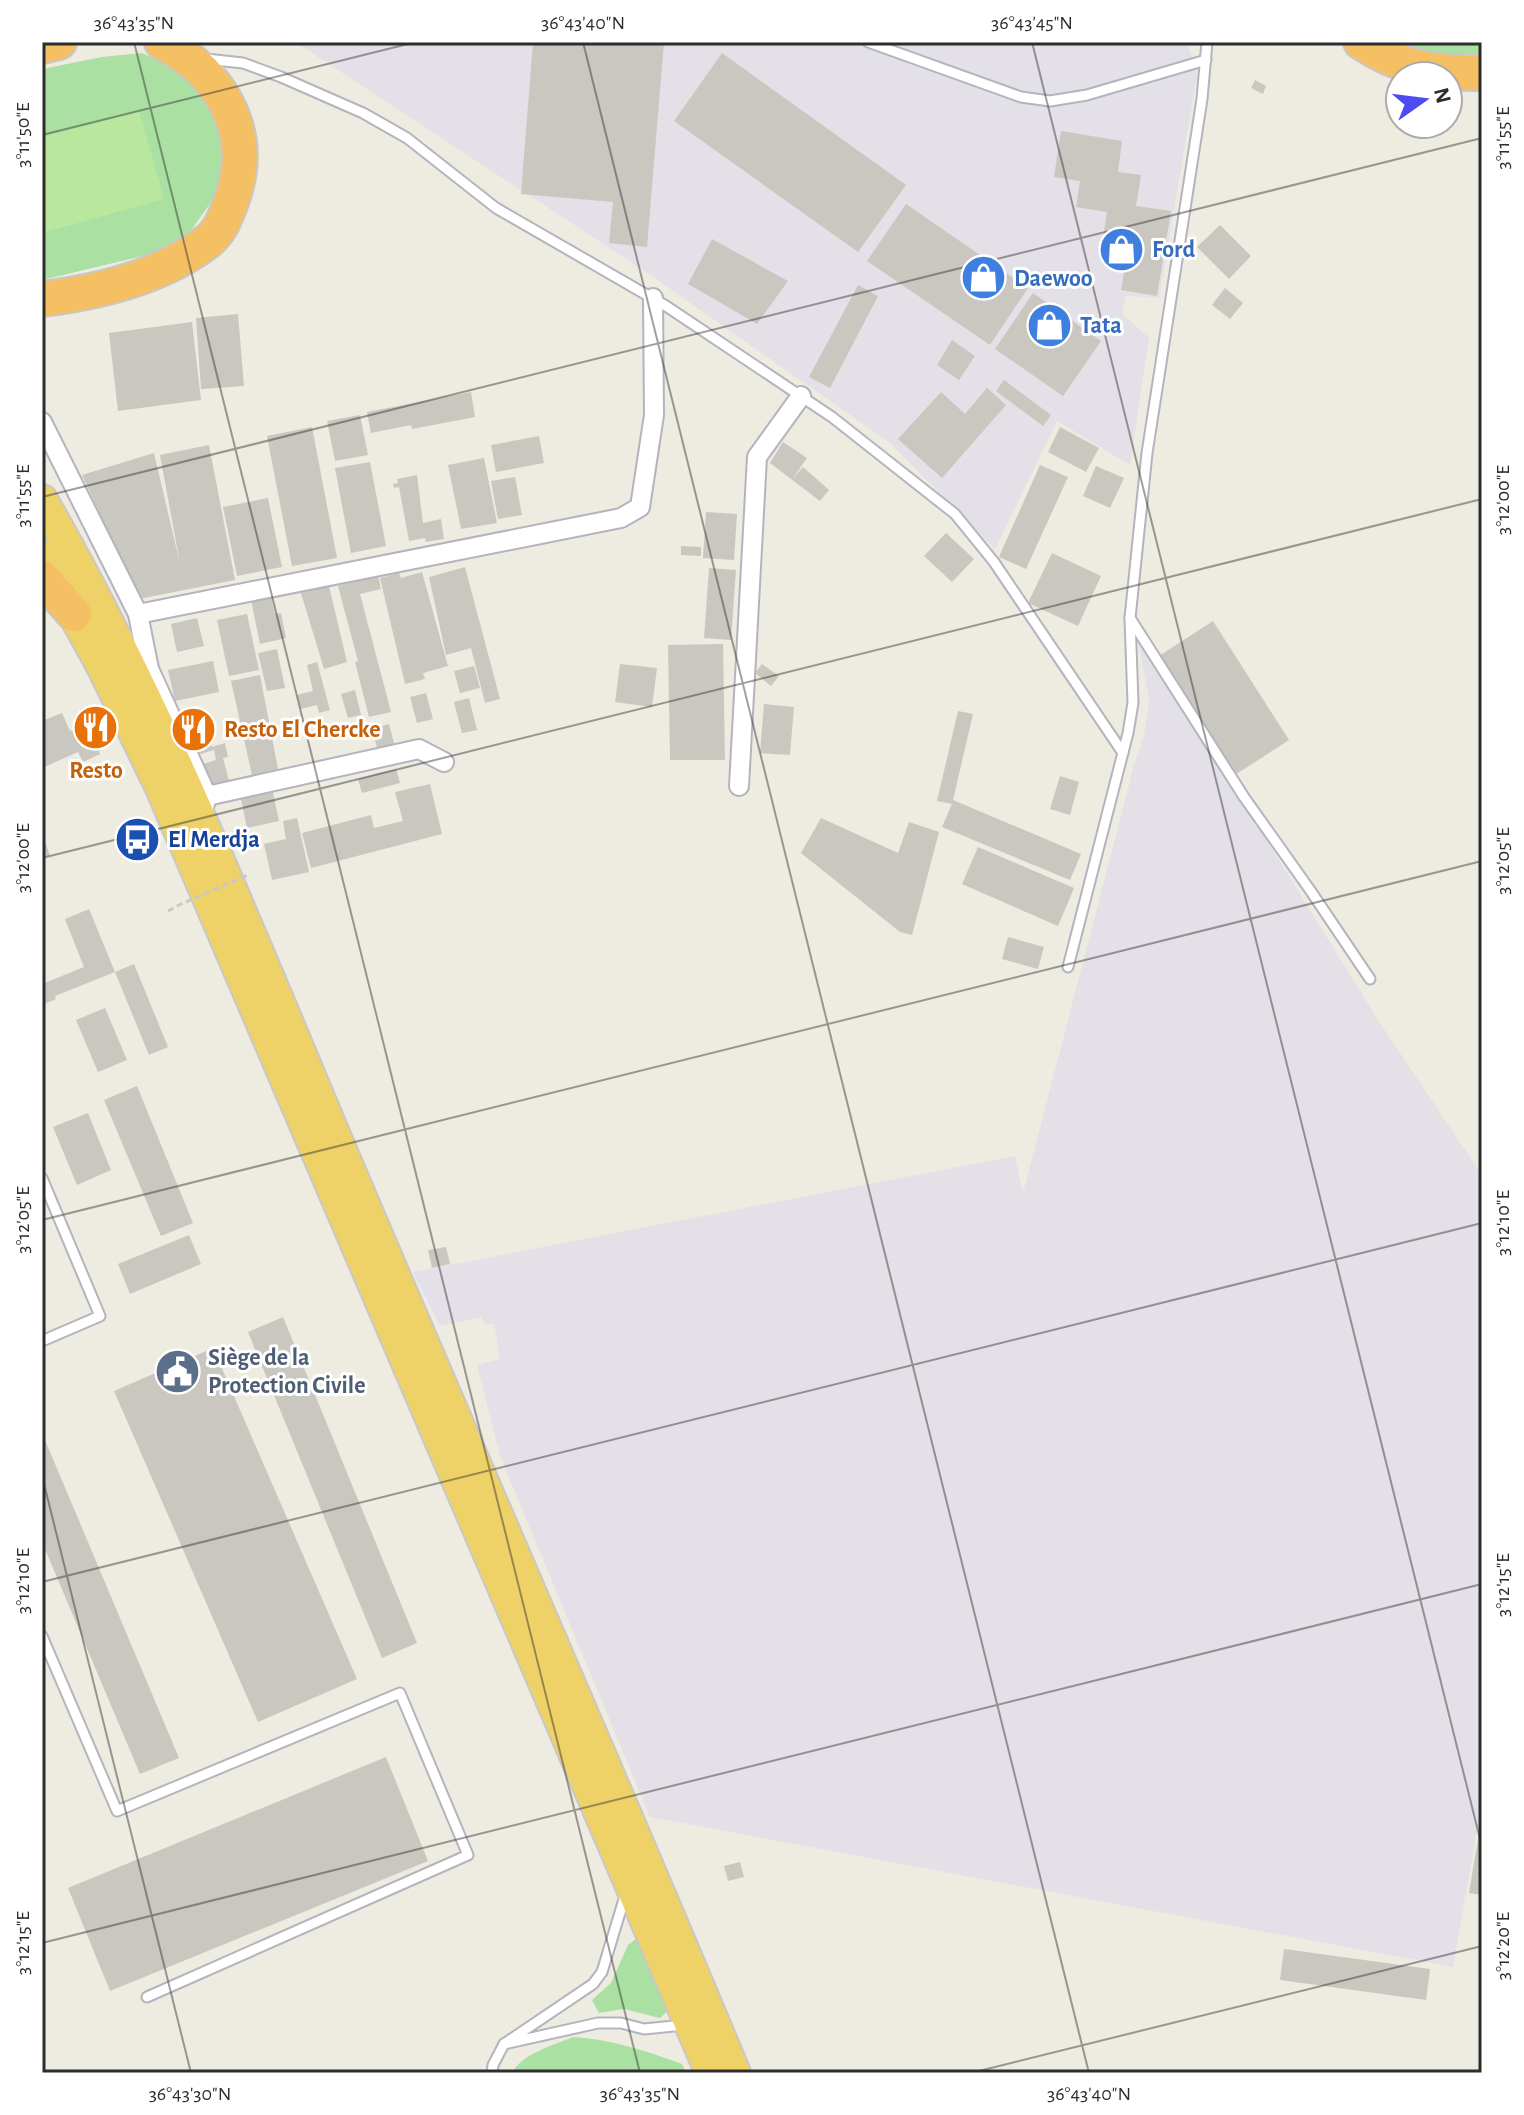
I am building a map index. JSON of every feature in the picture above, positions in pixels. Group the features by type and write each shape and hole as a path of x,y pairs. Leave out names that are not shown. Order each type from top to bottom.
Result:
{"highway":[{"path":"42,46 59,42"},
{"path":"1361,42 1384,57 1438,73 1482,73"},
{"path":"42,299 121,283 158,269 211,239 226,216 241,170 234,119 223,93 176,50"},
{"path":"42,500 107,618 204,808 701,2020 711,2073"},
{"path":"42,557 161,788 630,1881 701,2020 735,2073"},
{"path":"42,578 74,614"}],"street":[{"path":"138,614 621,518 640,507 654,415 653,298"},
{"path":"739,786 757,457 801,396"},
{"path":"42,422 138,614 149,669 204,808 419,749 444,762"}],"lane":[{"path":"868,42 1021,97 1050,101 1087,95 1206,60"},
{"path":"1068,967 1133,703 1130,618 1147,453 1202,99 1207,42"},
{"path":"176,50 243,63 363,113 407,138 496,208 653,298 832,417 955,514 994,562 1123,753"},
{"path":"1130,618 1244,797 1370,979"},
{"path":"42,1178 100,1316 42,1341"},
{"path":"42,1637 117,1811 400,1693 468,1855 147,1997"},
{"path":"492,2073 504,2044 593,1984 602,1972 630,1881"},
{"path":"504,2044 598,2023 621,2023 644,2029 701,2020"}],"path":[{"path":"168,911 248,875"}],"shaded area":[{"path":"295,42 1187,42 1197,75 1159,298 1126,296 1122,313 1149,338 1130,465 1057,421 995,549 890,443 646,272"},
{"path":"1136,629 1378,1020 1482,1175 1482,1801 1453,1967 650,1817 500,1456 477,1365 500,1359 494,1323 485,1325 481,1317 440,1326 413,1272 1015,1156 1023,1193 1144,736 1149,699"}],"green space":[{"path":"1400,42 1482,42 1482,53 1441,53"},
{"path":"142,53 187,74 217,114 228,153 217,194 189,233 151,254 42,280 42,69"},
{"path":"139,111 164,199 42,233 42,137"},
{"path":"636,1939 669,2010 660,2018 624,2009 599,2013 592,2000 611,1983 628,1945"},
{"path":"573,2037 642,2050 682,2064 686,2073 512,2073 531,2055"}],"building":[{"path":"533,42 664,42 647,247 609,243 613,202 521,194"},
{"path":"722,53 906,185 858,252 674,121"},
{"path":"1255,80 1266,86 1263,94 1251,88"},
{"path":"1061,131 1122,141 1118,172 1141,175 1136,206 1171,211 1157,296 1121,290 1126,262 1100,258 1107,212 1076,207 1080,181 1054,177"},
{"path":"906,204 1028,288 990,345 867,261"},
{"path":"1220,225 1251,256 1229,279 1197,247"},
{"path":"712,239 788,281 757,324 688,284"},
{"path":"858,285 878,296 830,388 809,377"},
{"path":"1225,288 1243,303 1230,319 1212,305"},
{"path":"1033,293 1101,341 1063,396 995,349"},
{"path":"238,314 244,386 201,389 196,318"},
{"path":"192,322 201,400 118,411 109,333"},
{"path":"952,340 975,356 959,380 937,365"},
{"path":"1004,380 1051,415 1043,426 996,391"},
{"path":"987,388 1006,405 942,478 898,439 941,392 965,414"},
{"path":"471,392 475,417 371,433 367,412"},
{"path":"360,415 368,455 335,461 327,421"},
{"path":"312,427 337,558 292,566 267,436"},
{"path":"1060,427 1099,448 1086,472 1048,452"},
{"path":"539,436 544,463 496,472 491,445"},
{"path":"783,442 807,458 793,478 803,467 829,490 820,501 770,463"},
{"path":"209,445 235,580 139,599 82,475 154,453 180,564 160,455"},
{"path":"484,458 497,523 461,529 448,465"},
{"path":"370,462 386,546 351,553 335,468"},
{"path":"1040,465 1068,477 1026,569 999,557"},
{"path":"1096,466 1124,478 1110,508 1083,496"},
{"path":"417,475 423,523 441,519 444,539 409,541 399,487 394,488 393,484 398,483 397,479"},
{"path":"515,477 522,515 498,519 491,481"},
{"path":"268,498 282,567 237,576 223,507"},
{"path":"706,512 737,514 734,560 703,558"},
{"path":"946,533 974,559 952,582 924,556"},
{"path":"681,546 701,547 701,556 681,555"},
{"path":"1052,553 1101,576 1078,626 1028,603"},
{"path":"465,567 500,699 485,703 471,648 446,655 429,577"},
{"path":"709,568 736,570 731,640 704,638"},
{"path":"422,572 448,666 423,673 425,679 405,684 380,578 399,573 401,578"},
{"path":"378,576 381,589 360,594 391,712 369,717 338,586"},
{"path":"329,586 347,662 324,669 301,593"},
{"path":"271,596 275,614 281,613 286,638 260,644 251,600"},
{"path":"247,614 259,670 229,676 217,620"},
{"path":"197,618 204,646 177,652 171,624"},
{"path":"1213,621 1289,740 1232,777 1156,658"},
{"path":"723,644 725,760 670,760 668,645"},
{"path":"277,649 285,688 267,691 258,653"},
{"path":"213,661 219,692 175,701 168,670"},
{"path":"317,662 330,710 319,713 317,705 301,709 297,695 313,691 307,665"},
{"path":"620,664 657,668 652,707 615,702"},
{"path":"762,664 779,676 771,686 755,673"},
{"path":"474,666 480,688 460,693 454,671"},
{"path":"260,675 278,769 252,775 231,681"},
{"path":"355,690 361,715 348,718 341,694"},
{"path":"426,693 433,719 417,723 410,697"},
{"path":"469,698 477,730 462,733 454,702"},
{"path":"764,704 794,707 790,755 760,753"},
{"path":"91,705 109,746 83,762 78,752 42,768 42,721 62,713 70,731 86,723 80,709"},
{"path":"958,711 973,714 953,800 1081,854 1070,880 942,827 952,804 937,801"},
{"path":"201,715 212,747 225,743 228,757 223,758 229,781 207,788 200,765 216,760 214,750 194,756 183,721"},
{"path":"389,724 395,747 378,751 372,729"},
{"path":"396,769 400,783 362,793 358,779"},
{"path":"1060,776 1079,782 1070,815 1050,809"},
{"path":"430,784 442,834 311,868 302,833 371,815 374,828 403,821 395,792"},
{"path":"272,788 279,821 247,828 240,795"},
{"path":"297,818 309,872 272,880 264,844 286,839 283,821"},
{"path":"821,818 898,853 909,822 939,832 912,935 900,932 801,853"},
{"path":"42,834 50,855 42,858"},
{"path":"978,847 1074,888 1058,926 962,884"},
{"path":"89,909 115,972 55,996 56,999 42,1005 42,984 84,967 65,919"},
{"path":"1008,937 1044,947 1038,969 1002,959"},
{"path":"134,964 168,1047 149,1055 115,972"},
{"path":"105,1008 127,1060 98,1072 76,1020"},
{"path":"137,1086 193,1223 161,1236 104,1100"},
{"path":"88,1113 111,1170 77,1185 53,1127"},
{"path":"189,1235 201,1264 130,1294 118,1264"},
{"path":"446,1247 450,1264 432,1268 428,1250"},
{"path":"283,1317 417,1643 382,1658 248,1332"},
{"path":"213,1348 357,1679 258,1722 114,1391"},
{"path":"42,1433 179,1758 140,1774 42,1542"},
{"path":"386,1757 428,1861 110,1991 68,1888"},
{"path":"1482,1827 1482,1895 1469,1893"},
{"path":"740,1862 744,1877 728,1881 724,1866"},
{"path":"1284,1949 1430,1969 1426,2000 1280,1980"}],"place":[{"name":"Ford","path":"1121,249"},
{"name":"Daewoo","path":"983,278"},
{"name":"Tata","path":"1049,325"},
{"name":"Resto","path":"96,728"},
{"name":"Resto El Chercke","path":"193,729"},
{"name":"El Merdja","path":"137,839"},
{"name":"Siège de la Protection Civile","path":"177,1371"}]}
